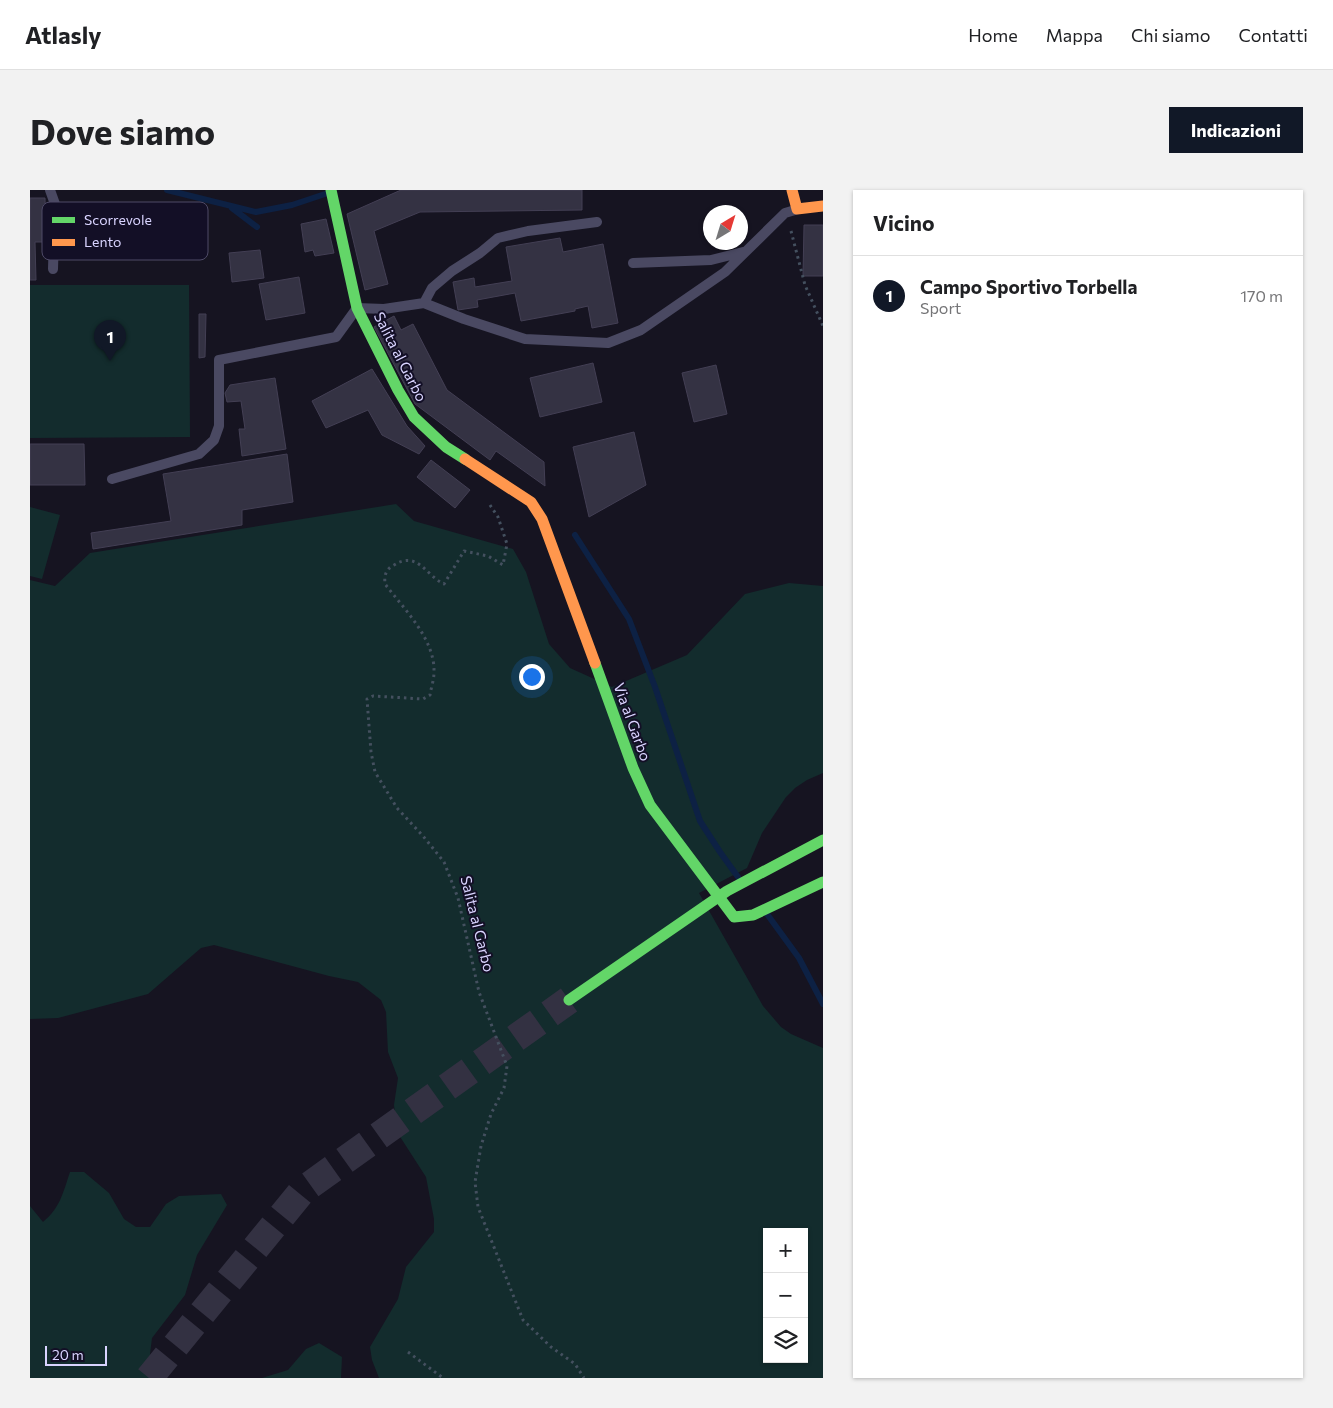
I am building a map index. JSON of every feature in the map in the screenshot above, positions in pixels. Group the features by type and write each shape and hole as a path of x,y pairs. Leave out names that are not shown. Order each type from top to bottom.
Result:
{"main road":[{"name":"Salita al Garbo","path":"330,190 337,213 358,308 398,390 414,417 446,447 465,459"},
{"path":"793,193 797,209 823,206"},
{"name":"Via al Garbo","path":"465,459 531,502 542,519 633,768 650,805 734,917 753,915 823,882"},
{"path":"569,1000 727,891 823,840"}],"lane":[{"path":"50,190 54,202"},
{"path":"112,479 199,454 214,440 219,426 219,360 336,337 358,308 384,309 424,303 464,319 525,339 608,343 641,330 725,272 785,212 797,209"},
{"path":"424,303 432,288 498,238 528,230 597,222"},
{"path":"633,264 711,260 745,252"},
{"path":"53,260 53,269"}],"path":[{"path":"797,209 790,226 805,285 823,326"},
{"name":"Salita al Garbo","path":"488,503 498,517 507,544 503,565 488,556 464,551 444,584 437,581 423,566 410,560 398,562 390,567 384,576 385,584 423,635 430,648 434,672 430,696 423,699 373,696 367,699 371,752 375,772 385,790 397,808 444,862 453,881 479,992 507,1066 504,1088 491,1114 481,1146 475,1182 478,1207 523,1320 550,1347 575,1364 584,1378"},
{"path":"408,1352 443,1378"}],"green space":[{"path":"30,285 189,285 190,437 30,438"},
{"path":"396,504 414,521 513,549 526,572 549,644 570,668 612,687 687,655 745,594 789,583 823,586 823,773 807,780 786,797 762,833 747,868 699,893 763,1006 781,1027 791,1034 823,1048 823,1378 379,1378 372,1360 370,1347 398,1299 406,1267 434,1232 434,1219 426,1177 397,1132 394,1105 398,1078 388,1052 386,1012 381,1000 358,982 214,945 201,948 148,994 58,1018 30,1019 30,580 55,586 90,553"},
{"path":"30,507 60,515 42,579 30,576"},
{"path":"70,1172 84,1172 109,1193 124,1219 136,1227 150,1227 166,1204 179,1196 221,1194 227,1205 197,1255 185,1295 152,1338 150,1354 151,1378 30,1378 30,1206 43,1222 49,1217 57,1206"},
{"path":"319,1343 342,1357 341,1378 262,1378 288,1370 306,1349"}],"building":[{"path":"401,190 582,190 582,210 420,212 374,231 388,284 365,290 347,214"},
{"path":"30,198 45,198 45,202 42,202 42,242 35,242 36,280 30,280"},
{"path":"326,219 334,253 315,256 313,250 305,252 301,224"},
{"path":"804,225 823,225 823,276 803,276"},
{"path":"560,238 563,252 603,244 618,323 592,328 588,306 575,309 575,311 521,321 515,293 477,300 478,307 458,310 453,282 474,278 475,287 512,281 506,247"},
{"path":"260,250 264,278 232,282 229,253"},
{"path":"299,277 305,313 266,320 259,284"},
{"path":"199,314 206,314 205,357 199,358"},
{"path":"394,316 401,330 413,324 447,390 544,462 545,486 496,451 490,460 415,404 374,327"},
{"path":"593,363 602,402 540,417 530,378"},
{"path":"716,365 727,414 694,422 682,373"},
{"path":"372,369 407,426 425,446 419,454 382,435 368,410 326,428 312,401"},
{"path":"275,378 286,449 242,456 239,429 245,429 241,401 227,402 225,393 230,385"},
{"path":"634,432 646,485 589,517 573,447"},
{"path":"30,444 84,444 85,485 30,485"},
{"path":"287,454 293,502 242,510 242,525 93,549 91,533 171,521 163,474"},
{"path":"431,460 470,490 455,508 417,477"}],"waterway":[{"path":"167,190 256,212 292,205 325,194"},
{"path":"232,208 257,227"},
{"path":"575,535 629,619 655,687 700,821 738,877"},
{"path":"767,914 799,958 823,1004"}],"tunnel":[{"path":"149,1378 303,1190 569,1000"}],"traffic: fast":[{"path":"331,190 357,308 398,390 414,417 446,447 465,459"},
{"path":"595,663 633,768 650,805 734,917 753,915 823,882"},
{"path":"569,1000 727,891 823,840"}],"traffic: slow":[{"path":"792,190 797,209 823,206"},
{"path":"465,459 531,502 542,519 595,663"}],"place":[{"name":"Campo Sportivo Torbella","path":"110,361"}]}
